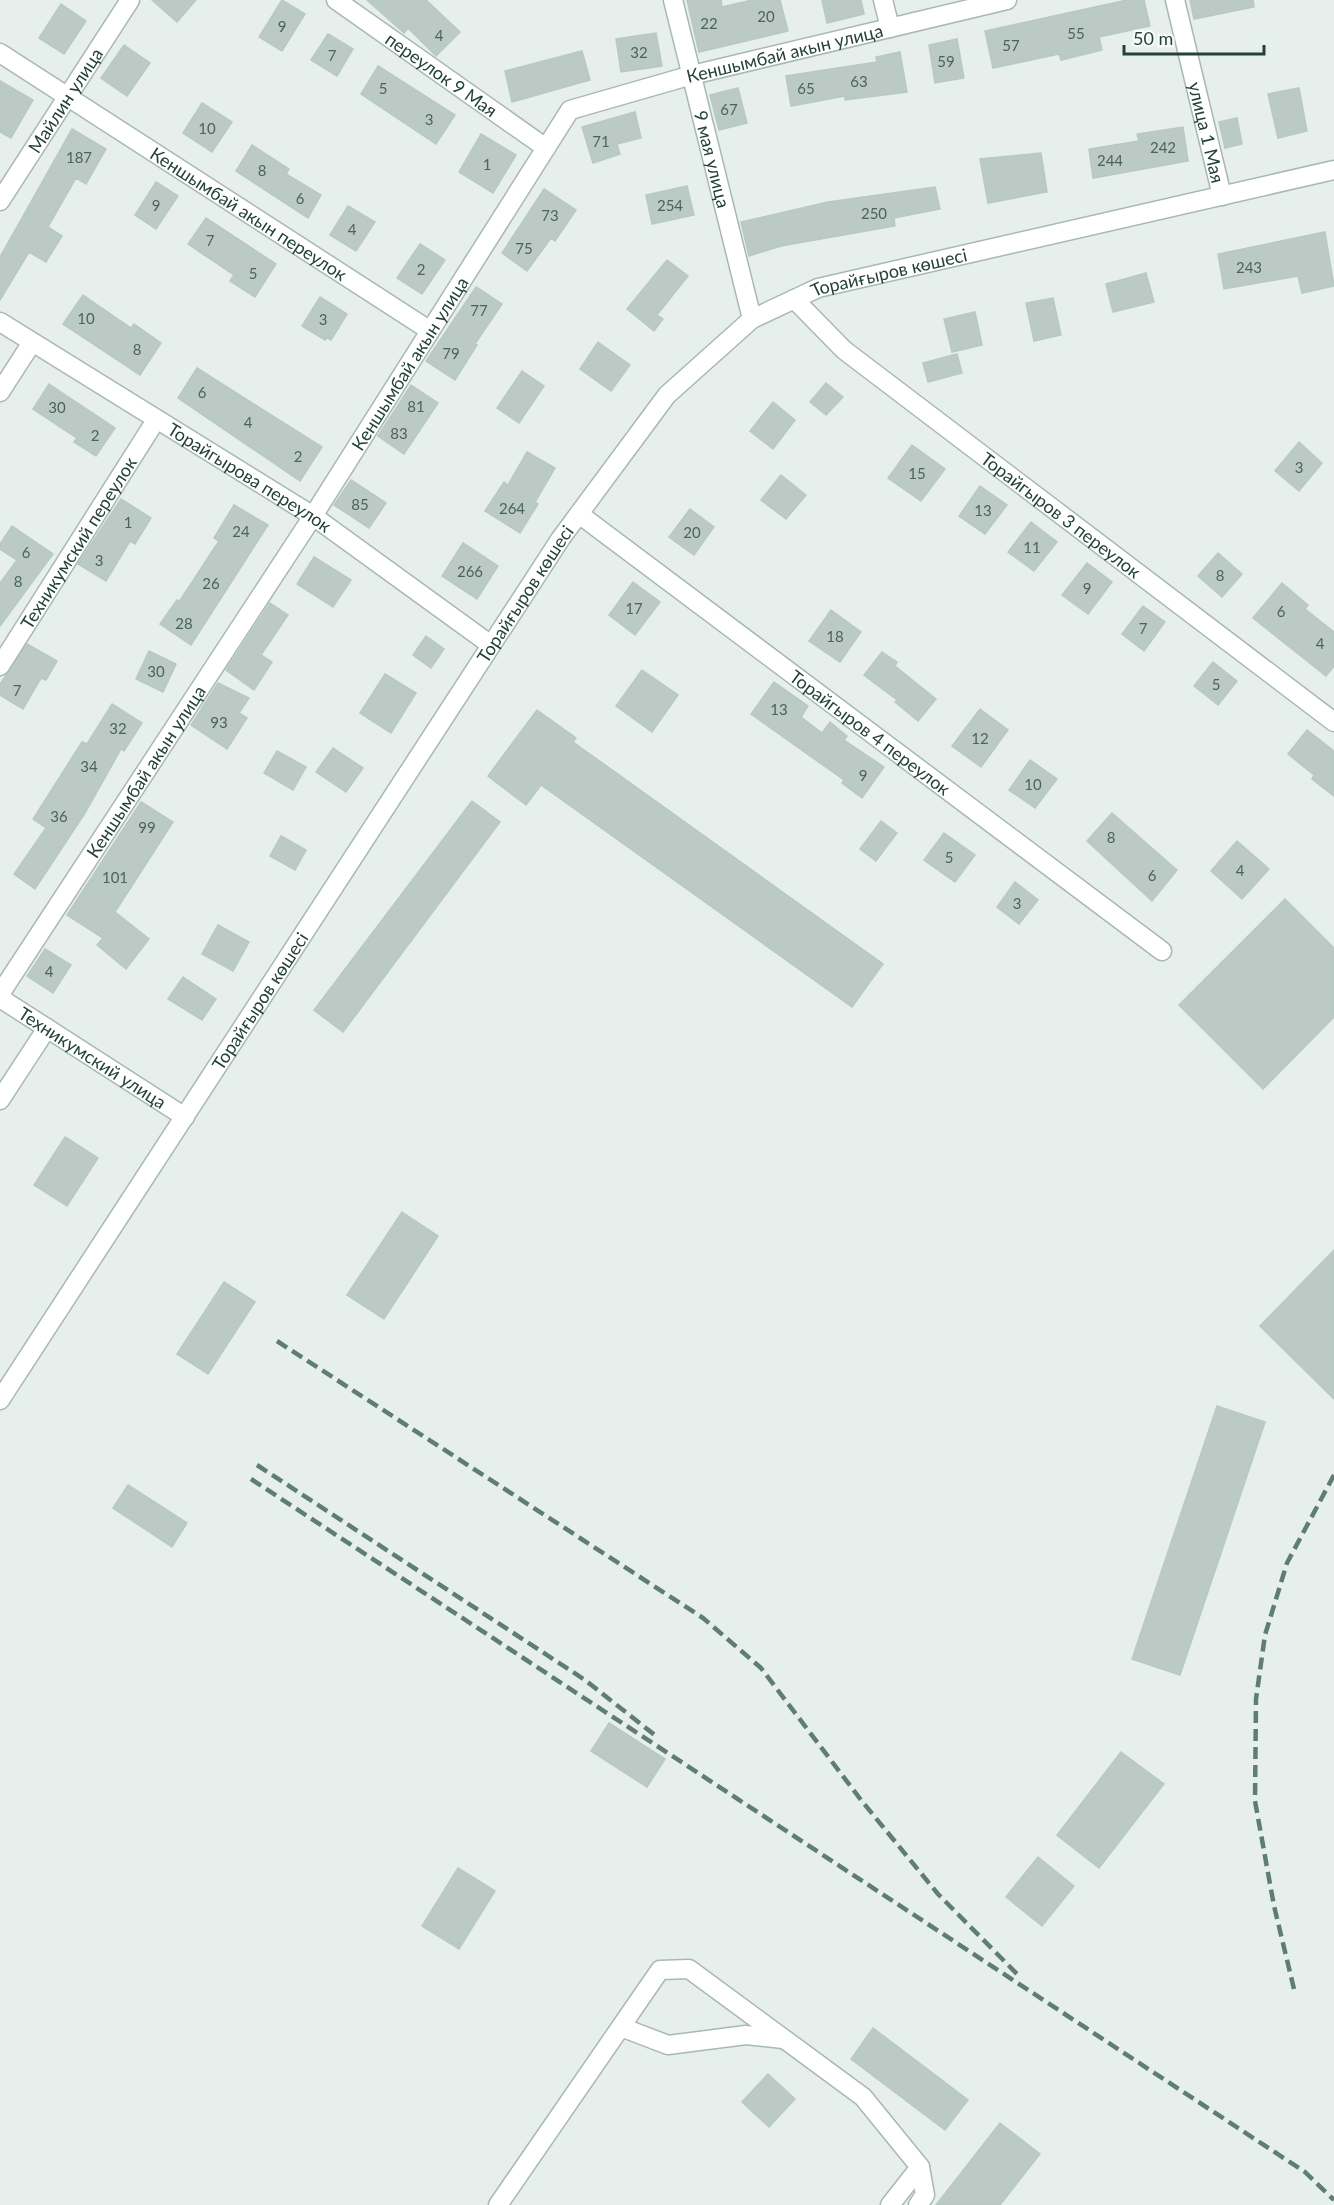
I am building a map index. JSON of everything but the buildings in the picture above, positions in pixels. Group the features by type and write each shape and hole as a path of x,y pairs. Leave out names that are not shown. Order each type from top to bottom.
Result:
{"street":[{"name":"Майлин улица","path":"0,201 130,0"},
{"name":"переулок 9 Мая","path":"336,0 546,148"},
{"name":"9 мая улица","path":"673,0 752,318"},
{"path":"883,0 891,28"},
{"name":"Кеншымбай акын улица","path":"0,996 313,516 570,110 692,75 1007,0"},
{"name":"улица 1 Мая","path":"1175,0 1222,196"},
{"name":"Кеншымбай акын переулок","path":"0,53 429,330"},
{"name":"Торайғыров көшесі","path":"0,1400 491,645 579,514 668,395 752,318 818,288 1334,170"},
{"name":"Торайгыров 3 переулок","path":"794,299 844,350 1334,722"},
{"name":"Торайгырова переулок","path":"0,322 31,344 313,516 491,645"},
{"path":"0,392 31,344"},
{"name":"Техникумский переулок","path":"0,666 156,420"},
{"name":"Торайгыров 4 переулок","path":"579,514 1162,951"},
{"name":"Техникумский улица","path":"0,996 184,1117"},
{"path":"0,1100 47,1028"},
{"path":"498,2205 660,1970 689,1969 863,2097 920,2167 925,2195 918,2205"},
{"path":"621,2027 668,2045 746,2035 784,2039"},
{"path":"890,2205 920,2167"}],"railway":[{"path":"277,1341 703,1618 761,1668 861,1800 938,1894 1019,1976"},
{"path":"257,1465 585,1680 656,1736"},
{"path":"1294,1989 1274,1906 1255,1801 1256,1699 1265,1635 1287,1563 1334,1475"},
{"path":"251,1479 1305,2172 1334,2200"}]}
